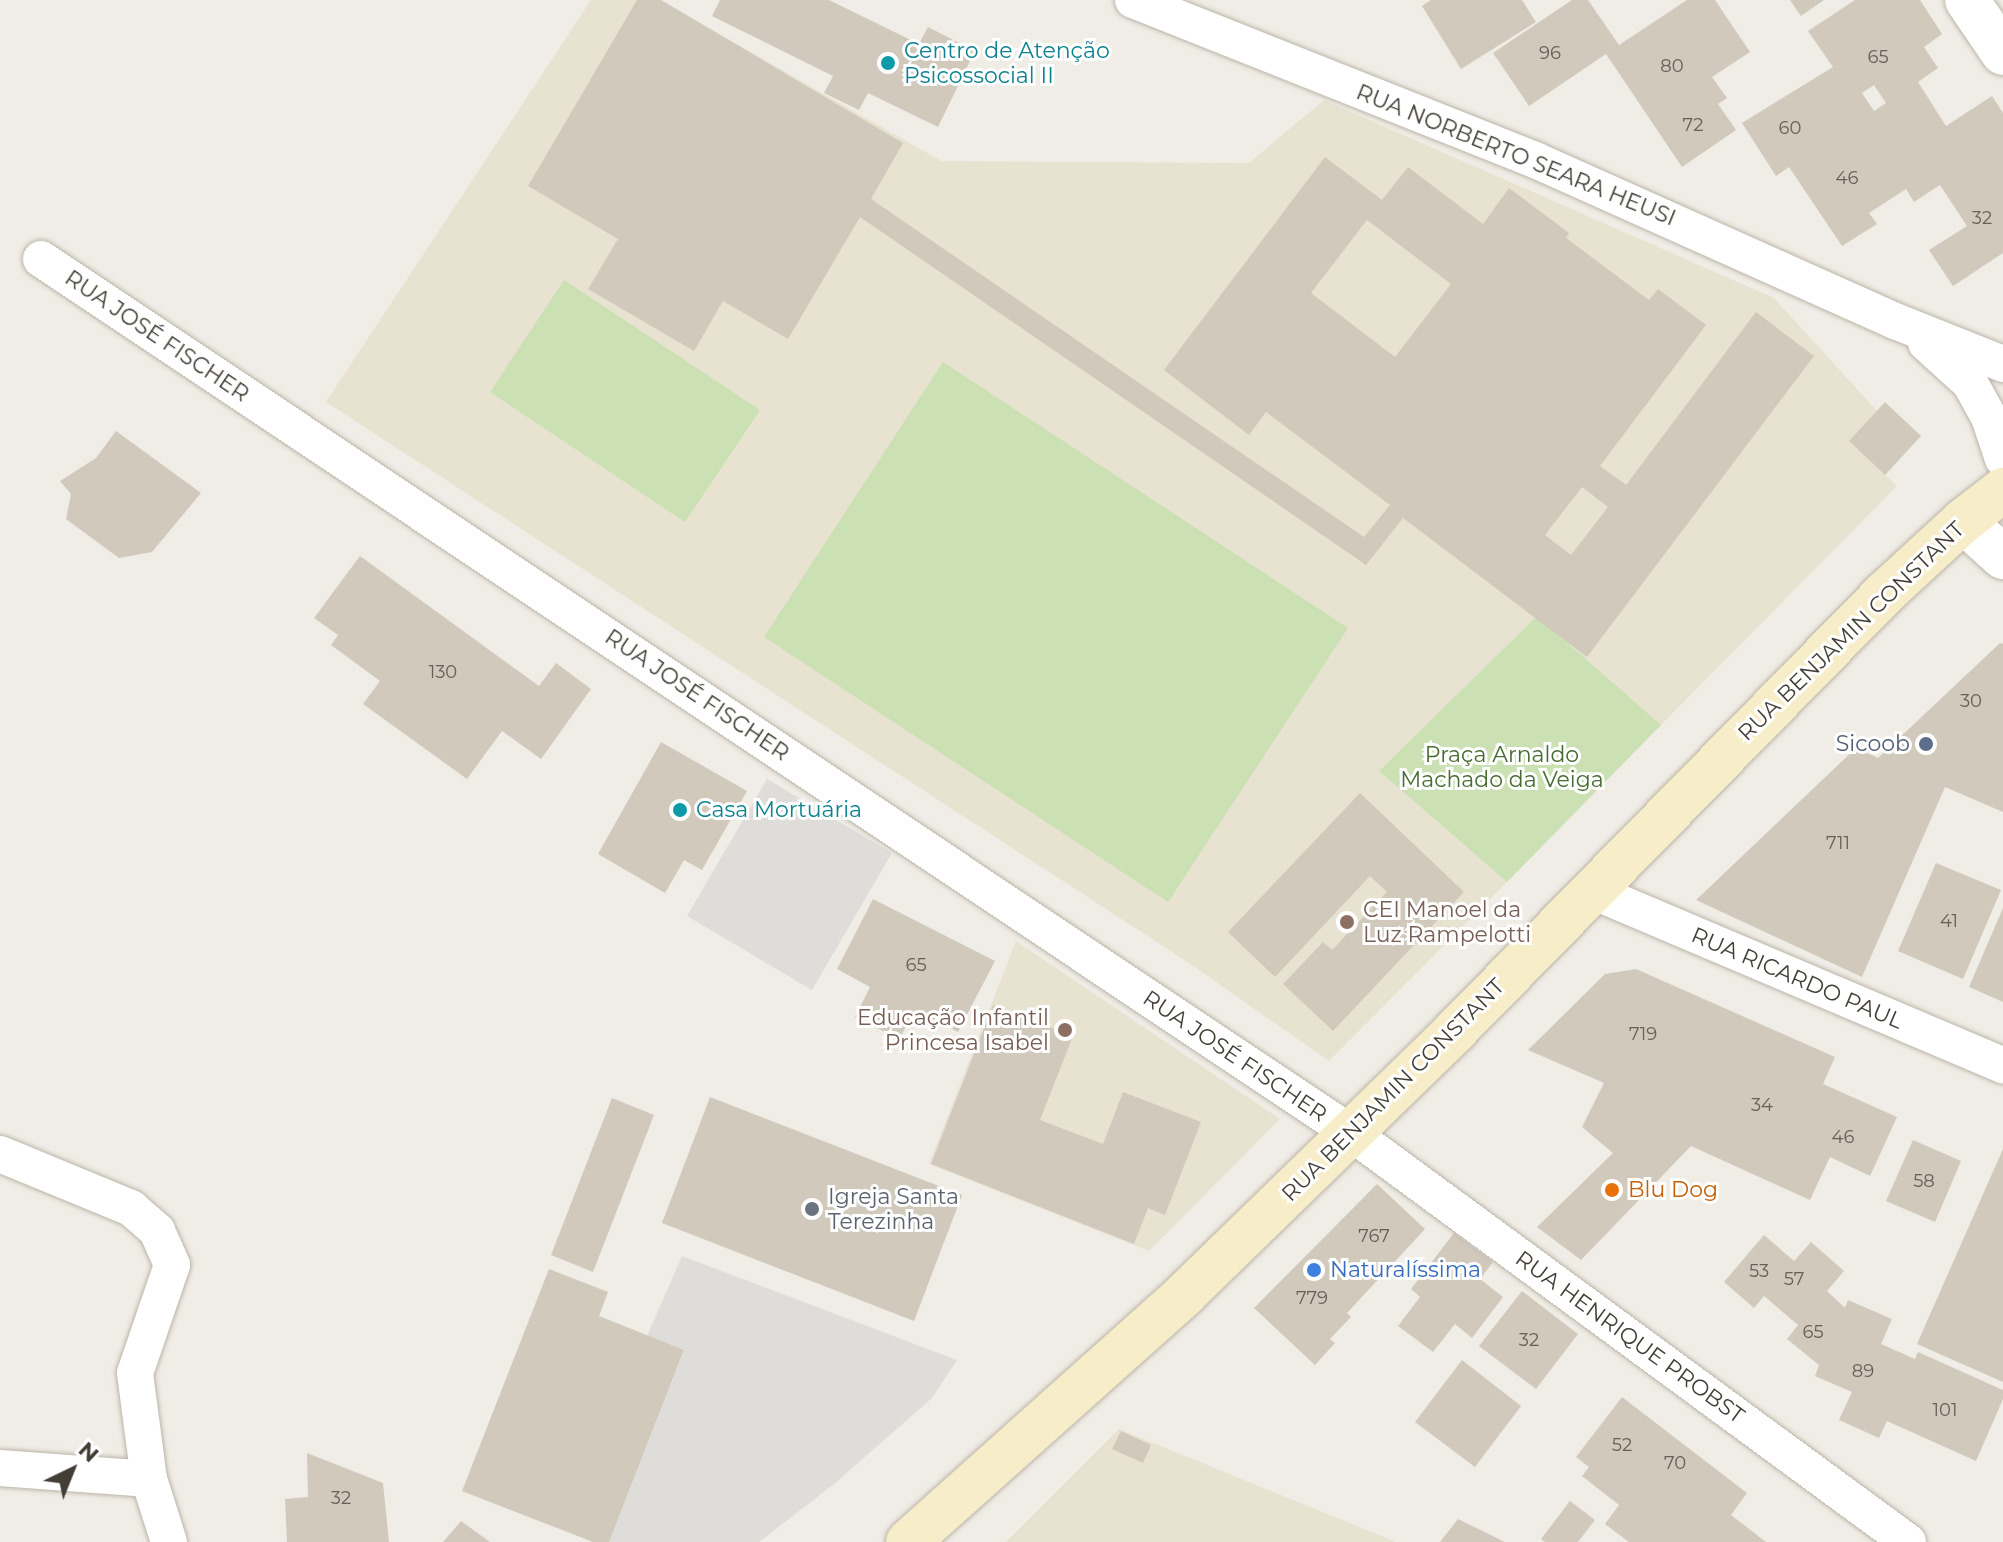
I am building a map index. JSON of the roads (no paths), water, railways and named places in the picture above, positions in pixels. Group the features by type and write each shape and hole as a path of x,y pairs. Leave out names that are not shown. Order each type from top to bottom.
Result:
{"main road":[{"name":"RUA BENJAMIN CONSTANT","path":"908,1542 1185,1294 1351,1133 1886,592 1963,521 2003,490"}],"street":[{"name":"RUA NORBERTO SEARA HEUSI","path":"1133,0 1550,166 1895,321 2003,364"},
{"path":"1967,0 2003,53"},
{"name":"RUA JOSÉ FISCHER","path":"41,259 1351,1133"},
{"name":"RUA NORBERTO SEARA HEUSI","path":"1895,321 1948,359 1970,383 1989,417 2003,459"},
{"path":"1963,521 2003,557"},
{"name":"RUA RICARDO PAUL","path":"1590,890 2003,1065"},
{"name":"RUA HENRIQUE PROBST","path":"1351,1133 1908,1542"},
{"path":"0,1154 131,1208 157,1231 172,1265 135,1373 149,1479 169,1542"},
{"path":"0,1468 149,1479"}],"place":[{"name":"Centro de Atenção Psicossocial II","path":"888,63"},
{"name":"Sicoob","path":"1926,744"},
{"name":"Casa Mortuária","path":"680,810"},
{"name":"CEI Manoel da Luz Rampelotti","path":"1347,922"},
{"name":"Educação Infantil Princesa Isabel","path":"1065,1030"},
{"name":"Blu Dog","path":"1612,1190"},
{"name":"Igreja Santa Terezinha","path":"812,1209"},
{"name":"Naturalíssima","path":"1314,1270"}],"park label":[{"name":"Praça Arnaldo Machado da Veiga","path":"1502,766"}]}
